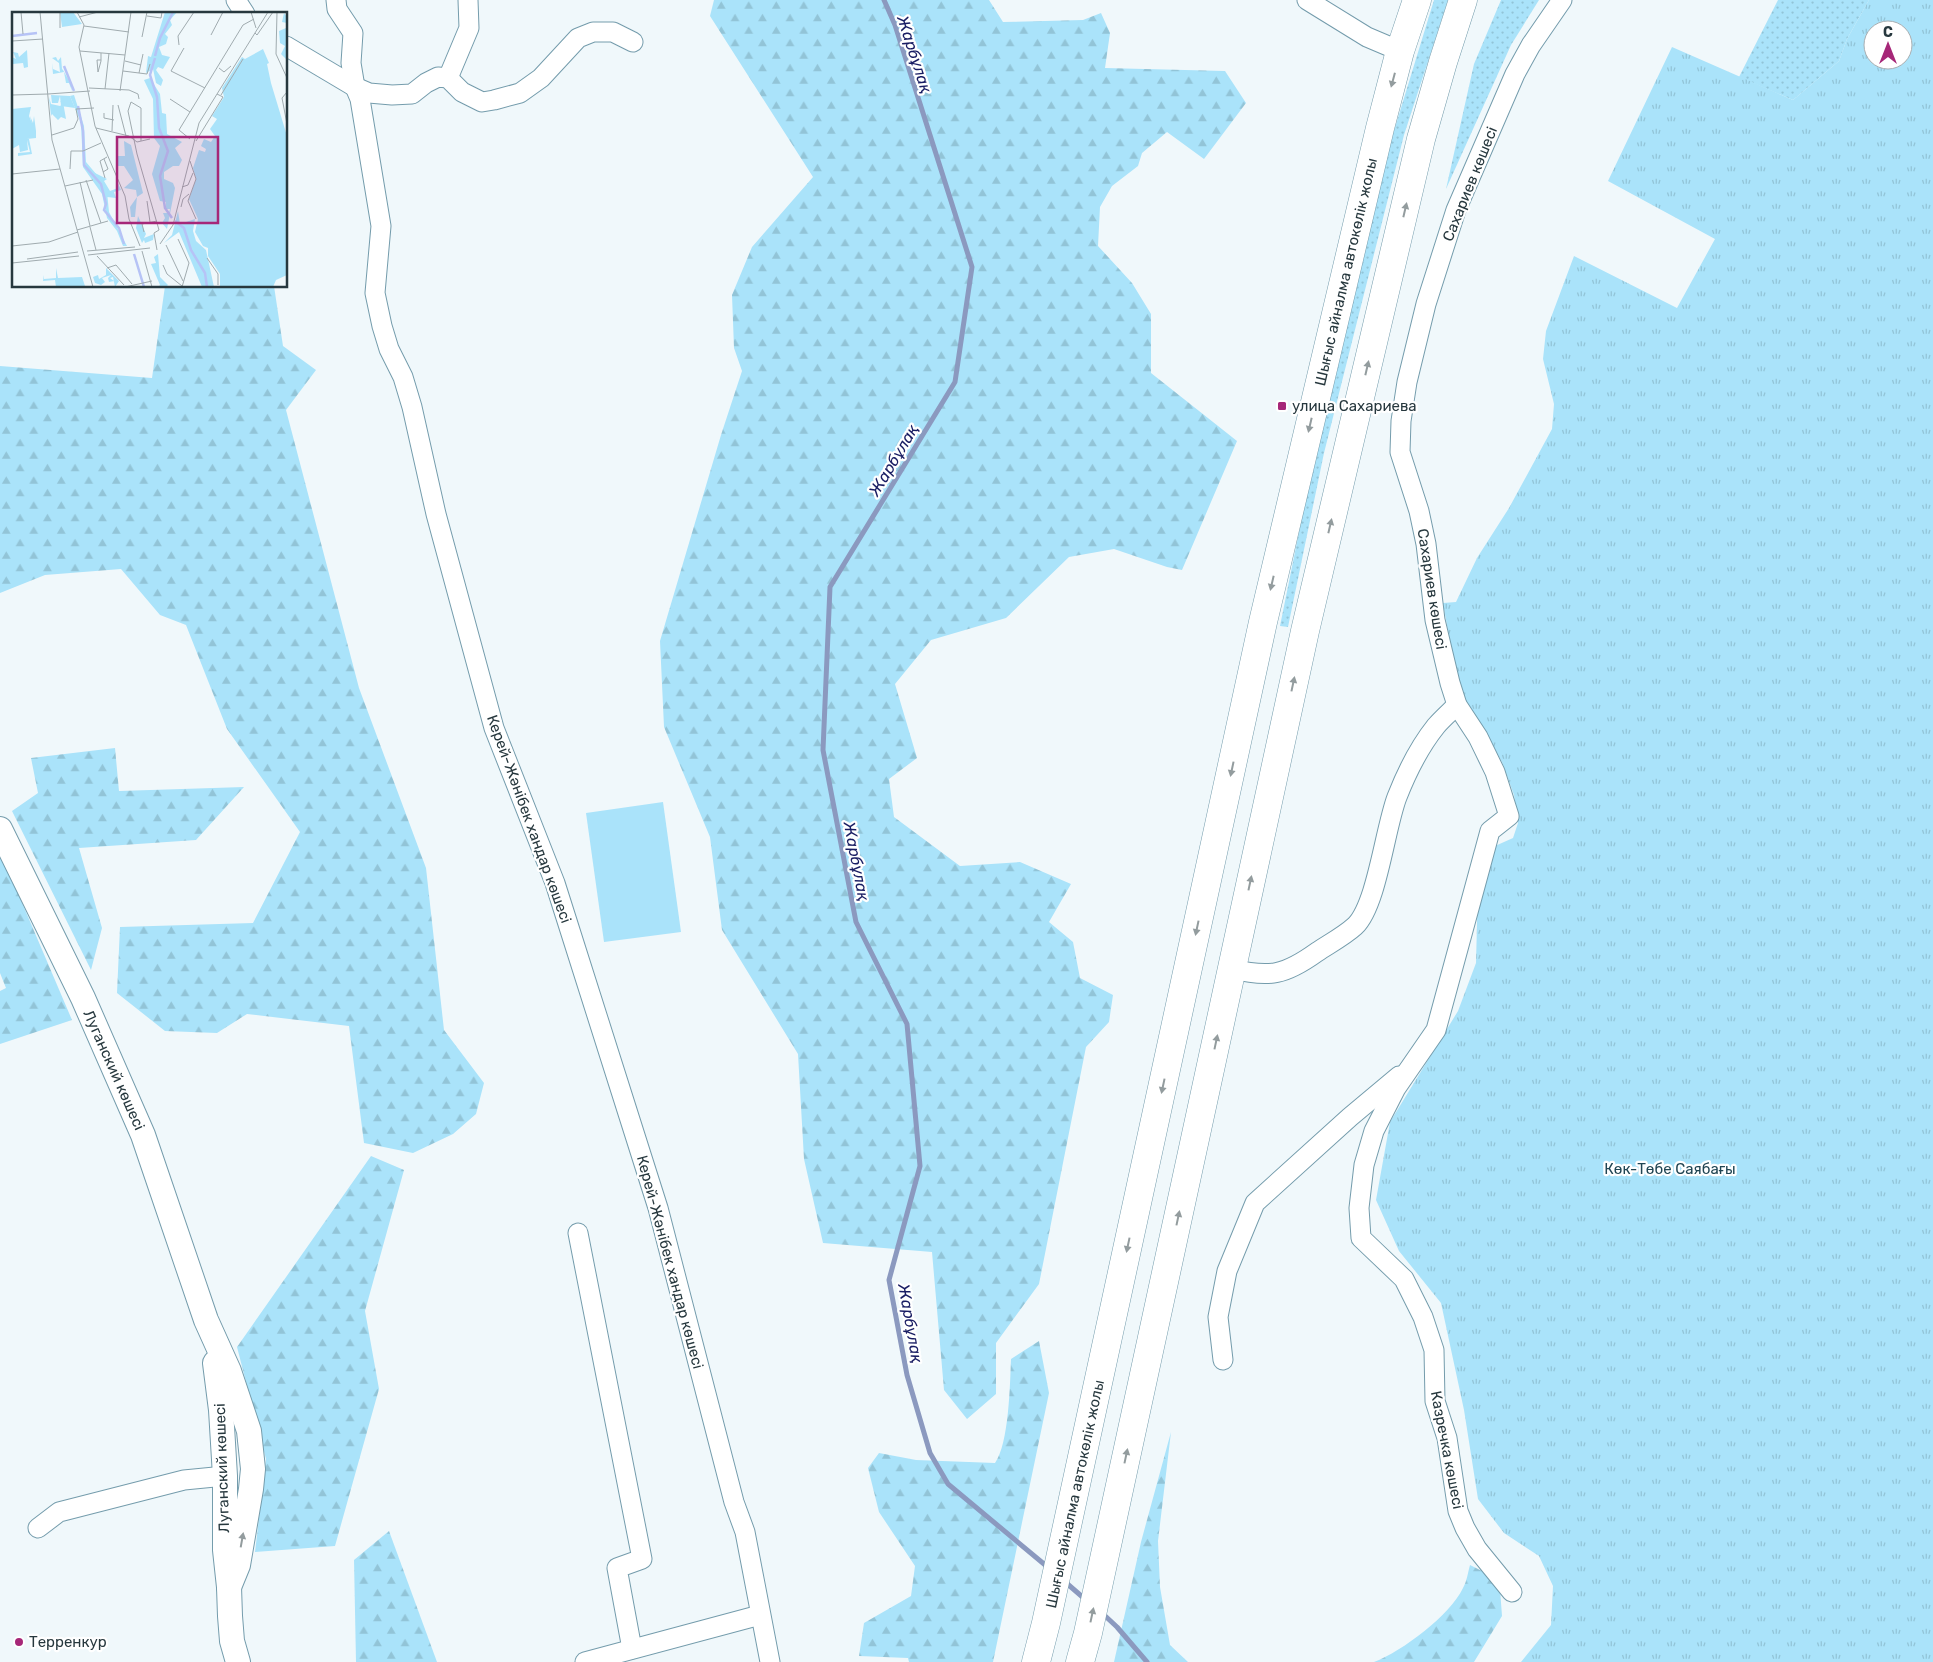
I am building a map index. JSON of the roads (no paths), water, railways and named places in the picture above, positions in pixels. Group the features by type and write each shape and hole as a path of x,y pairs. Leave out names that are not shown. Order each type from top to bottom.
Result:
{"main road":[{"name":"Шығыс айналма автокөлік жолы","path":"1036,1662 1263,622 1373,156 1400,51 1417,0"},
{"path":"1080,1662 1305,631 1421,139 1442,62 1463,0"}],"street":[{"path":"236,0 245,12"},
{"name":"Керей-Жәнібек хандар көшесі","path":"336,0 337,9 352,33 352,63 355,87 360,99 381,226 375,294 382,326 389,349 403,377 412,407 436,514 494,728 555,882 658,1208 732,1493 745,1532 770,1662"},
{"path":"448,78 468,28 468,0"},
{"path":"1307,0 1367,37 1400,51"},
{"name":"Сахариев көшесі","path":"1434,1350 1423,1317 1404,1279 1361,1238 1359,1208 1364,1165 1374,1131 1396,1088 1436,1030 1490,831 1509,816 1495,772 1478,737 1457,705 1450,683 1434,620 1428,550 1400,452 1400,421 1407,382 1426,304 1456,210 1515,74 1531,45 1562,0"},
{"path":"288,47 355,87 369,93 412,94 426,83 438,77 448,78 462,92 482,102 520,93 541,78 578,38 593,32 613,32 633,42"},
{"path":"1232,969 1252,974 1272,974 1289,970 1356,926 1366,908 1396,799 1407,774 1436,726 1457,705"},
{"name":"Луганский көшесі","path":"0,829 83,998 143,1135 206,1320 229,1372 249,1431 253,1469 251,1489 238,1566 229,1587"},
{"path":"1223,1360 1218,1317 1227,1271 1255,1203 1350,1116 1410,1067"},
{"path":"578,1233 642,1559 617,1568 632,1649"},
{"name":"Луганский көшесі","path":"206,1320 216,1370 225,1476 225,1550 232,1641 238,1662"},
{"name":"Казречка көшесі","path":"1434,1350 1434,1401 1447,1438 1458,1511 1477,1549 1512,1592"},
{"path":"38,1528 59,1512 184,1480 225,1476"},
{"path":"585,1662 760,1615"}],"waterway":[{"name":"Жарбұлақ","path":"884,0 895,25 972,267 955,382 830,587 823,750 856,922 907,1024 920,1166 889,1280 907,1375 930,1453 948,1484 1050,1569"},
{"name":"Жарбұлақ","path":"1064,1581 1086,1600"},
{"name":"Жарбұлақ","path":"1102,1613 1117,1627 1147,1662"}],"place":[{"name":"улица Сахариева","path":"1282,406"},
{"name":"Терренкур","path":"19,1642"}],"park label":[{"name":"Көк-Төбе Саябағы","path":"1670,1169"}]}
